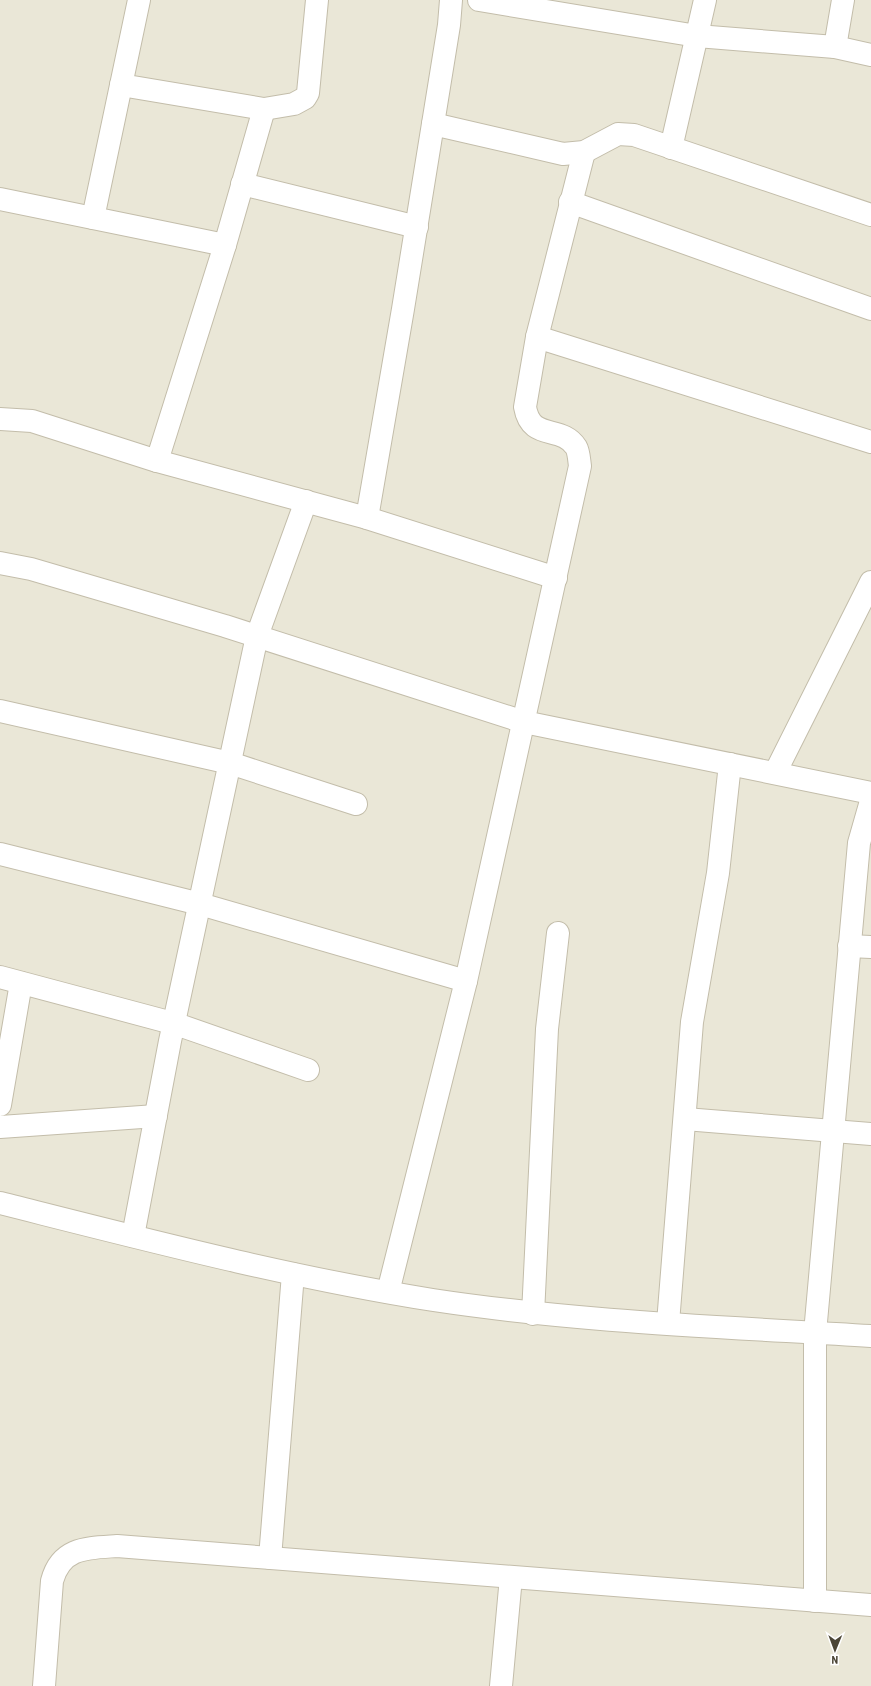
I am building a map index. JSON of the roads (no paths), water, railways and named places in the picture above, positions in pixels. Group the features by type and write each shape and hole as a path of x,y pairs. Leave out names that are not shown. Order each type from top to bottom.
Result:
{"street":[{"path":"93,218 138,0"},
{"path":"121,85 264,109 294,104 306,98 308,93 317,0"},
{"path":"366,518 417,227 449,25 451,0"},
{"path":"479,0 577,8 697,36 835,47 871,55"},
{"path":"671,148 706,0"},
{"path":"835,47 843,0"},
{"path":"157,461 225,245 264,109"},
{"path":"433,124 563,154 584,152 618,134 634,135 871,215"},
{"path":"388,1292 466,981 580,466 576,447 564,436 543,431 531,424 527,417 525,407 537,336 584,152"},
{"path":"242,184 417,227"},
{"path":"0,199 225,245"},
{"path":"570,202 871,309"},
{"path":"537,336 871,442"},
{"path":"0,419 32,421 157,461 366,518 556,578"},
{"path":"134,1236 170,1041 176,1024 257,636 306,501"},
{"path":"0,563 31,569 257,636 524,722 871,792"},
{"path":"775,773 871,582"},
{"path":"0,711 230,763 356,804"},
{"path":"668,1323 692,1022 718,873 730,764"},
{"path":"815,1601 815,1333 859,843 871,801"},
{"path":"0,854 200,904 466,981"},
{"path":"533,1314 547,1029 558,933"},
{"path":"849,946 871,947"},
{"path":"0,977 176,1024 308,1070"},
{"path":"0,1105 22,983"},
{"path":"0,1127 156,1116"},
{"path":"685,1119 871,1134"},
{"path":"0,1203 293,1274 432,1300 533,1314 871,1336"},
{"path":"270,1558 293,1274"},
{"path":"44,1686 52,1581 55,1568 63,1559 86,1548 117,1546 871,1605"},
{"path":"501,1686 511,1577"}]}
